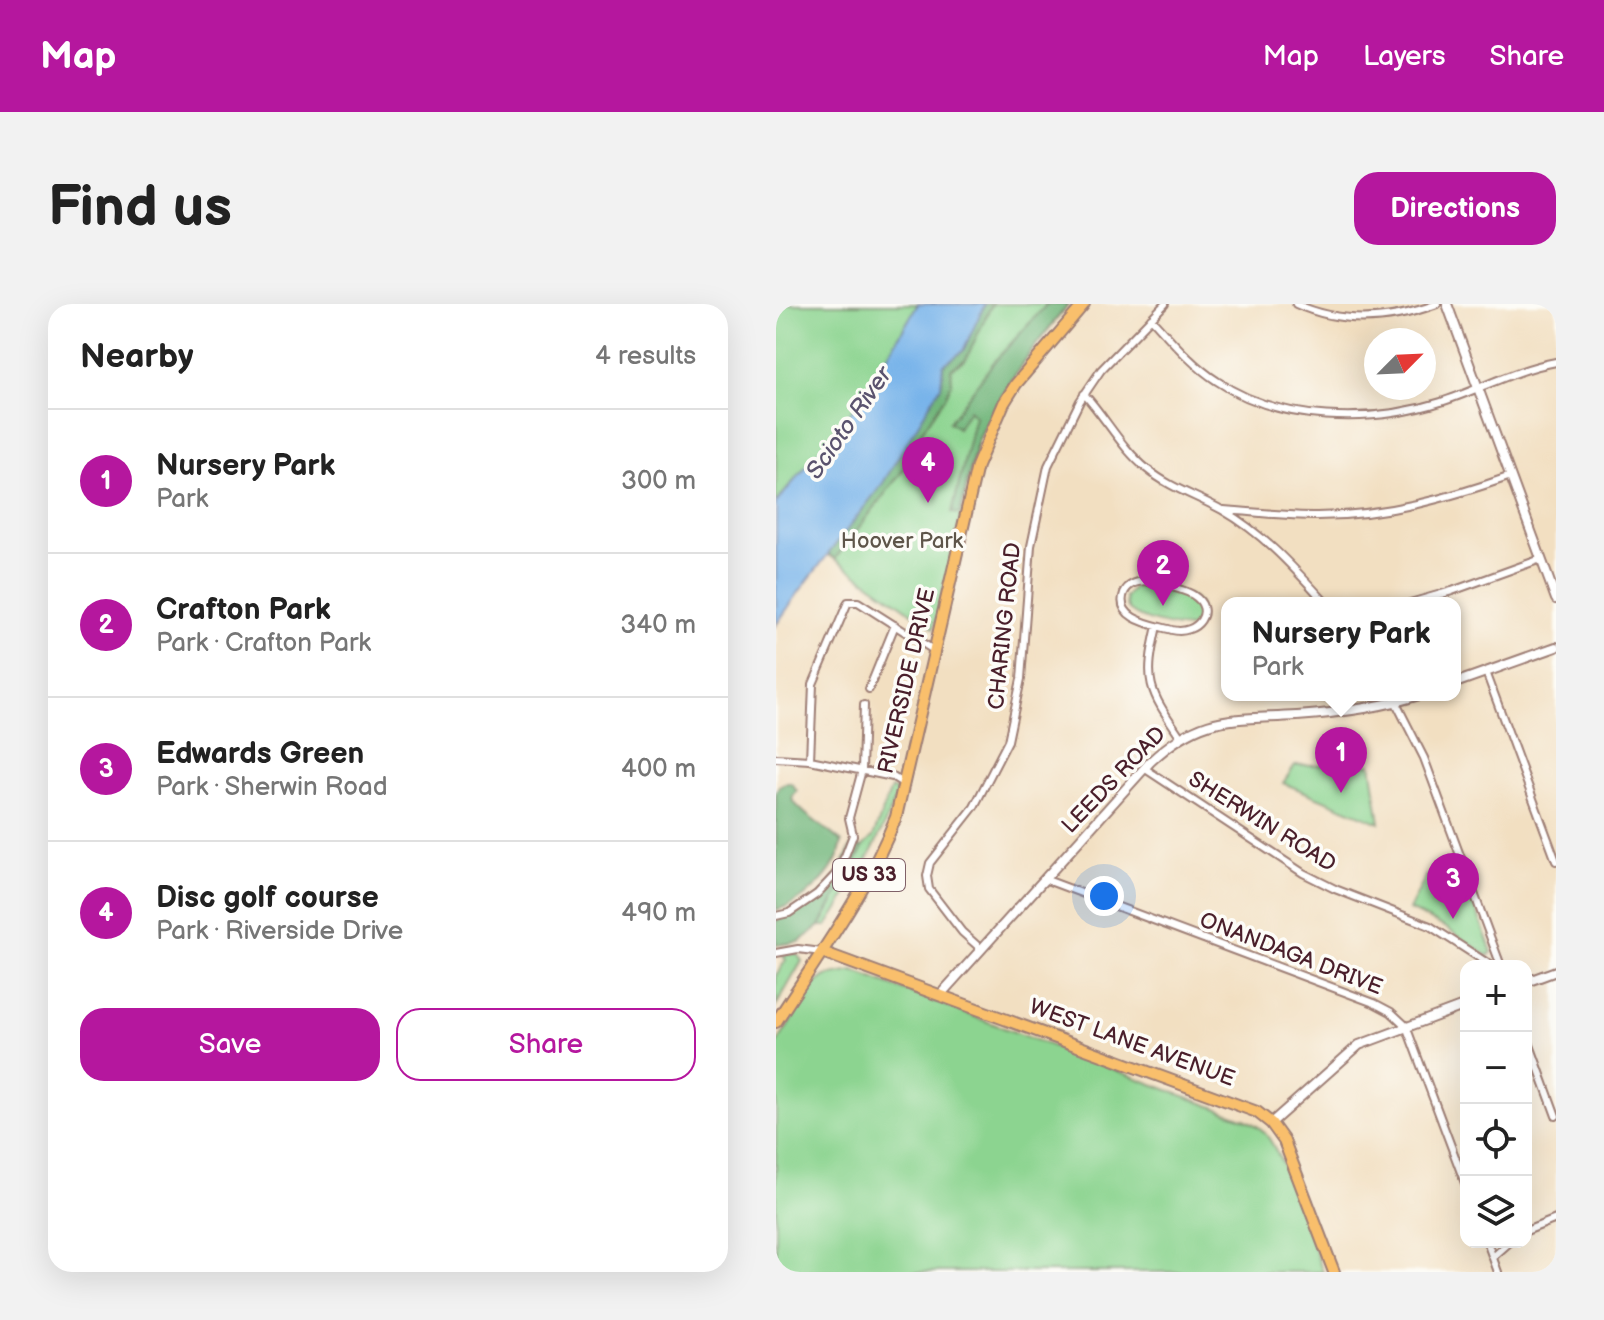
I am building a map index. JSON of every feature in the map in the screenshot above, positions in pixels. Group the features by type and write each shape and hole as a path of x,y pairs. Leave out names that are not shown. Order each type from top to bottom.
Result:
{"main road":[{"name":"RIVERSIDE DRIVE","path":"776,1022 886,844 905,785 969,496 991,431 1016,384 1084,304"},
{"name":"WEST LANE AVENUE","path":"822,952 1257,1112 1271,1123 1284,1141 1334,1272"}],"street":[{"name":"CHARING ROAD","path":"981,949 962,932 929,889 927,876 930,863 974,807 1008,741 1021,681 1031,546 1048,466 1084,394 1101,370 1165,304"},
{"path":"1296,304 1319,313 1374,319 1411,313 1437,304"},
{"path":"1447,304 1556,599"},
{"path":"1151,318 1215,380 1259,403 1289,411 1375,415 1428,406 1556,362"},
{"path":"1084,394 1145,468 1179,491 1221,510 1252,529 1276,549 1320,597"},
{"path":"1221,510 1318,516 1373,512 1443,498 1511,476"},
{"path":"1431,597 1541,559"},
{"path":"1145,581 1192,594 1200,600 1203,619 1197,627 1179,632 1157,626 1134,619 1127,613 1123,594 1136,582 1145,581"},
{"path":"810,760 813,684 846,605 855,600 935,651"},
{"path":"869,689 895,625"},
{"path":"1157,626 1149,659 1149,679 1156,697 1180,736"},
{"path":"1461,681 1556,647"},
{"path":"1486,672 1556,861"},
{"name":"LEEDS ROAD","path":"941,994 1144,768 1180,736 1225,719 1302,715 1378,701"},
{"path":"1396,701 1424,758 1499,960"},
{"path":"776,916 804,904 835,875 853,835 849,818 862,770 864,705"},
{"path":"776,758 810,760 862,770 893,777 905,785"},
{"name":"SHERWIN ROAD","path":"1144,768 1303,873 1335,889 1430,926 1483,960"},
{"name":"ONANDAGA DRIVE","path":"1044,879 1374,1003 1391,1012 1406,1026"},
{"path":"776,953 798,949 822,952"},
{"path":"1532,980 1556,971"},
{"path":"1271,1123 1359,1045 1460,1007"},
{"path":"1406,1026 1462,1176"},
{"path":"1532,1050 1556,1116"},
{"path":"1532,1229 1556,1219"},
{"path":"1489,1248 1498,1272"},
{"path":"1493,1257 1503,1248"}],"green space":[{"path":"776,304 918,304 864,396 776,503"},
{"path":"984,304 992,304 966,359 951,369 952,382 946,396 919,436 907,465 835,559 828,554 941,386 943,365 963,351"},
{"name":"Hoover Park","path":"985,304 1069,304 1038,342 1001,397 979,439 934,628 828,554"},
{"path":"1047,304 1069,304 998,401 980,436 960,514 952,513 975,416 969,410 958,428 949,422 994,362"},
{"path":"1144,583 1190,596 1199,604 1200,618 1190,628 1184,628 1157,623 1133,613 1127,606 1126,597 1136,584"},
{"path":"1371,764 1380,823 1283,783 1295,765"},
{"path":"785,783 791,783 797,791 792,798 795,803 842,842 834,865 818,885 798,900 776,910 776,792"},
{"path":"891,789 898,790 867,860 827,926 820,926 862,847 873,837"},
{"path":"855,844 863,848 820,926 799,942 776,945 776,920 814,901 832,882"},
{"path":"1459,864 1492,952 1488,956 1445,927 1409,910 1426,876"},
{"path":"797,954 802,961 776,1006 776,975 786,960 783,956"},
{"path":"853,971 1257,1126 1278,1155 1323,1272 776,1272 776,1045 815,984 826,976"}],"water":[{"name":"Scioto River","path":"918,304 985,304 963,351 943,365 941,386 883,483 776,625 776,503 864,396"}],"place":[{"name":"Disc golf course","path":"928,503"},
{"name":"Crafton Park","path":"1163,606"},
{"name":"Nursery Park","path":"1341,793"},
{"name":"Edwards Green","path":"1453,919"}]}
